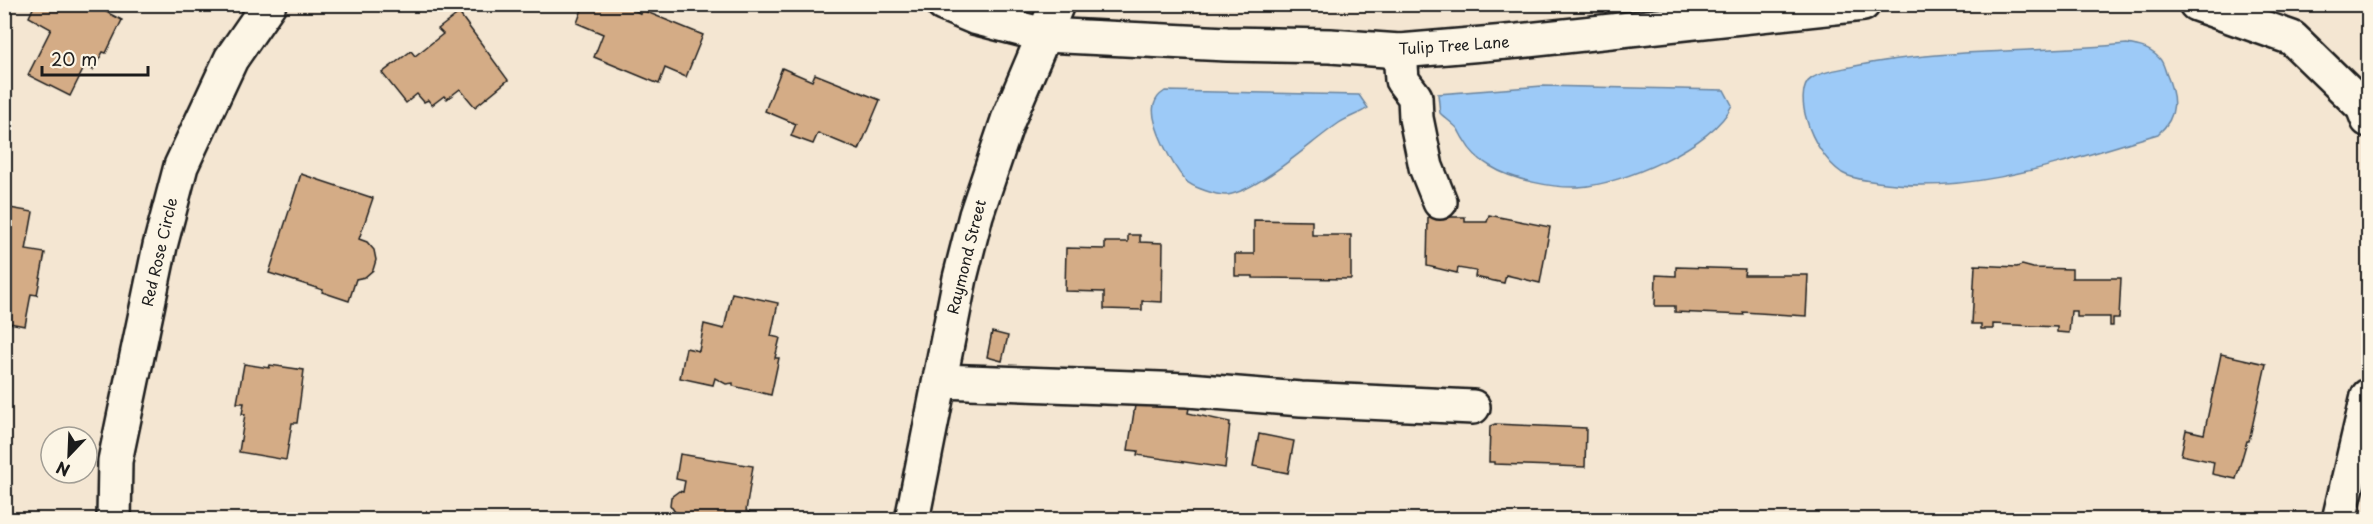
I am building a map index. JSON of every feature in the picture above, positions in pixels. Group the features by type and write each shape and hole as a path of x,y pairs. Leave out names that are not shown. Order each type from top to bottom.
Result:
{"street":[{"name":"Red Rose Circle","path":"114,519 115,461 160,246 181,166 231,59 269,4"},
{"path":"943,4 974,17 1044,35"},
{"name":"Raymond Street","path":"912,519 976,215 1008,120 1057,4"},
{"name":"Tulip Tree Lane","path":"1044,35 1227,44 1330,46 1400,51 1518,41 1863,4"},
{"path":"2196,4 2292,38 2363,107 2368,120"},
{"path":"1400,51 1402,80 1415,97 1416,118 1426,167 1440,202"},
{"path":"940,381 1188,390 1301,399 1473,407"},
{"path":"2339,519 2368,396"}],"water":[{"path":"2127,44 2151,51 2163,64 2172,90 2174,105 2170,120 2165,127 2158,134 2019,173 1948,184 1913,185 1854,178 1842,173 1820,150 1812,135 1804,110 1803,98 1808,82 1816,76 1839,69 1923,56"},
{"path":"1542,86 1724,90 1732,105 1722,120 1706,135 1664,161 1618,179 1578,187 1533,182 1499,171 1475,155 1457,128 1440,113 1438,94"},
{"path":"1165,91 1359,95 1368,108 1339,123 1254,185 1223,195 1188,183 1169,155 1158,133 1153,113 1156,100"}],"building":[{"path":"35,4 84,4 88,6 91,4 122,20 106,53 103,52 93,70 85,66 70,96 28,75 51,29 29,17"},
{"path":"584,4 625,4 624,7 630,7 641,14 642,10 703,35 686,77 665,68 659,84 594,57 603,34 577,23"},
{"path":"459,13 508,80 475,107 460,89 447,99 444,96 432,105 428,100 424,102 417,94 406,103 382,73 411,51 415,56 443,34 438,29"},
{"path":"782,68 812,81 815,74 880,100 859,150 818,133 813,144 791,136 796,124 765,111"},
{"path":"301,174 373,198 359,239 367,242 374,250 376,260 373,270 365,277 356,279 349,301 269,273"},
{"path":"4,207 33,212 26,250 45,253 37,295 31,294 25,326 4,322"},
{"path":"1489,215 1550,227 1540,283 1506,275 1504,283 1475,277 1476,271 1458,268 1457,273 1427,266 1428,217 1465,217 1465,222 1487,222"},
{"path":"1254,220 1312,221 1312,235 1351,235 1351,279 1235,276 1235,254 1254,254"},
{"path":"1128,235 1140,235 1140,242 1163,243 1162,302 1142,301 1142,310 1104,309 1104,292 1065,291 1066,248 1105,249 1105,242 1128,242"},
{"path":"1975,265 2017,267 2022,265 2033,268 2072,269 2072,278 2121,278 2119,318 2113,318 2113,326 2110,326 2110,317 2077,317 2077,311 2071,311 2069,333 2057,332 2057,327 1993,324 1993,329 1981,329 1981,324 1972,324"},
{"path":"1676,267 1745,269 1744,275 1808,275 1806,316 1743,312 1744,315 1675,312 1675,306 1655,306 1656,275 1676,276"},
{"path":"732,293 778,303 771,336 780,338 775,358 779,358 771,395 733,386 733,383 726,384 715,378 713,385 680,378 686,348 699,351 704,324 724,329"},
{"path":"992,332 1008,336 1002,361 987,357"},
{"path":"2221,354 2266,364 2249,441 2247,441 2236,479 2212,474 2214,462 2181,455 2186,430 2204,434"},
{"path":"244,364 304,370 297,423 292,423 286,460 239,452 245,414 242,414 244,403 237,403"},
{"path":"1136,399 1189,408 1188,413 1230,422 1225,468 1137,455 1138,451 1128,450"},
{"path":"1495,424 1586,428 1585,467 1489,462 1490,426"},
{"path":"1259,434 1294,441 1288,473 1253,466"},
{"path":"680,454 753,466 746,511 749,512 748,520 679,520 680,513 675,512 670,505 671,497 679,491 683,492 685,481 676,479"},
{"path":"1052,515 1064,515 1068,519 1097,520 1048,520"}]}
